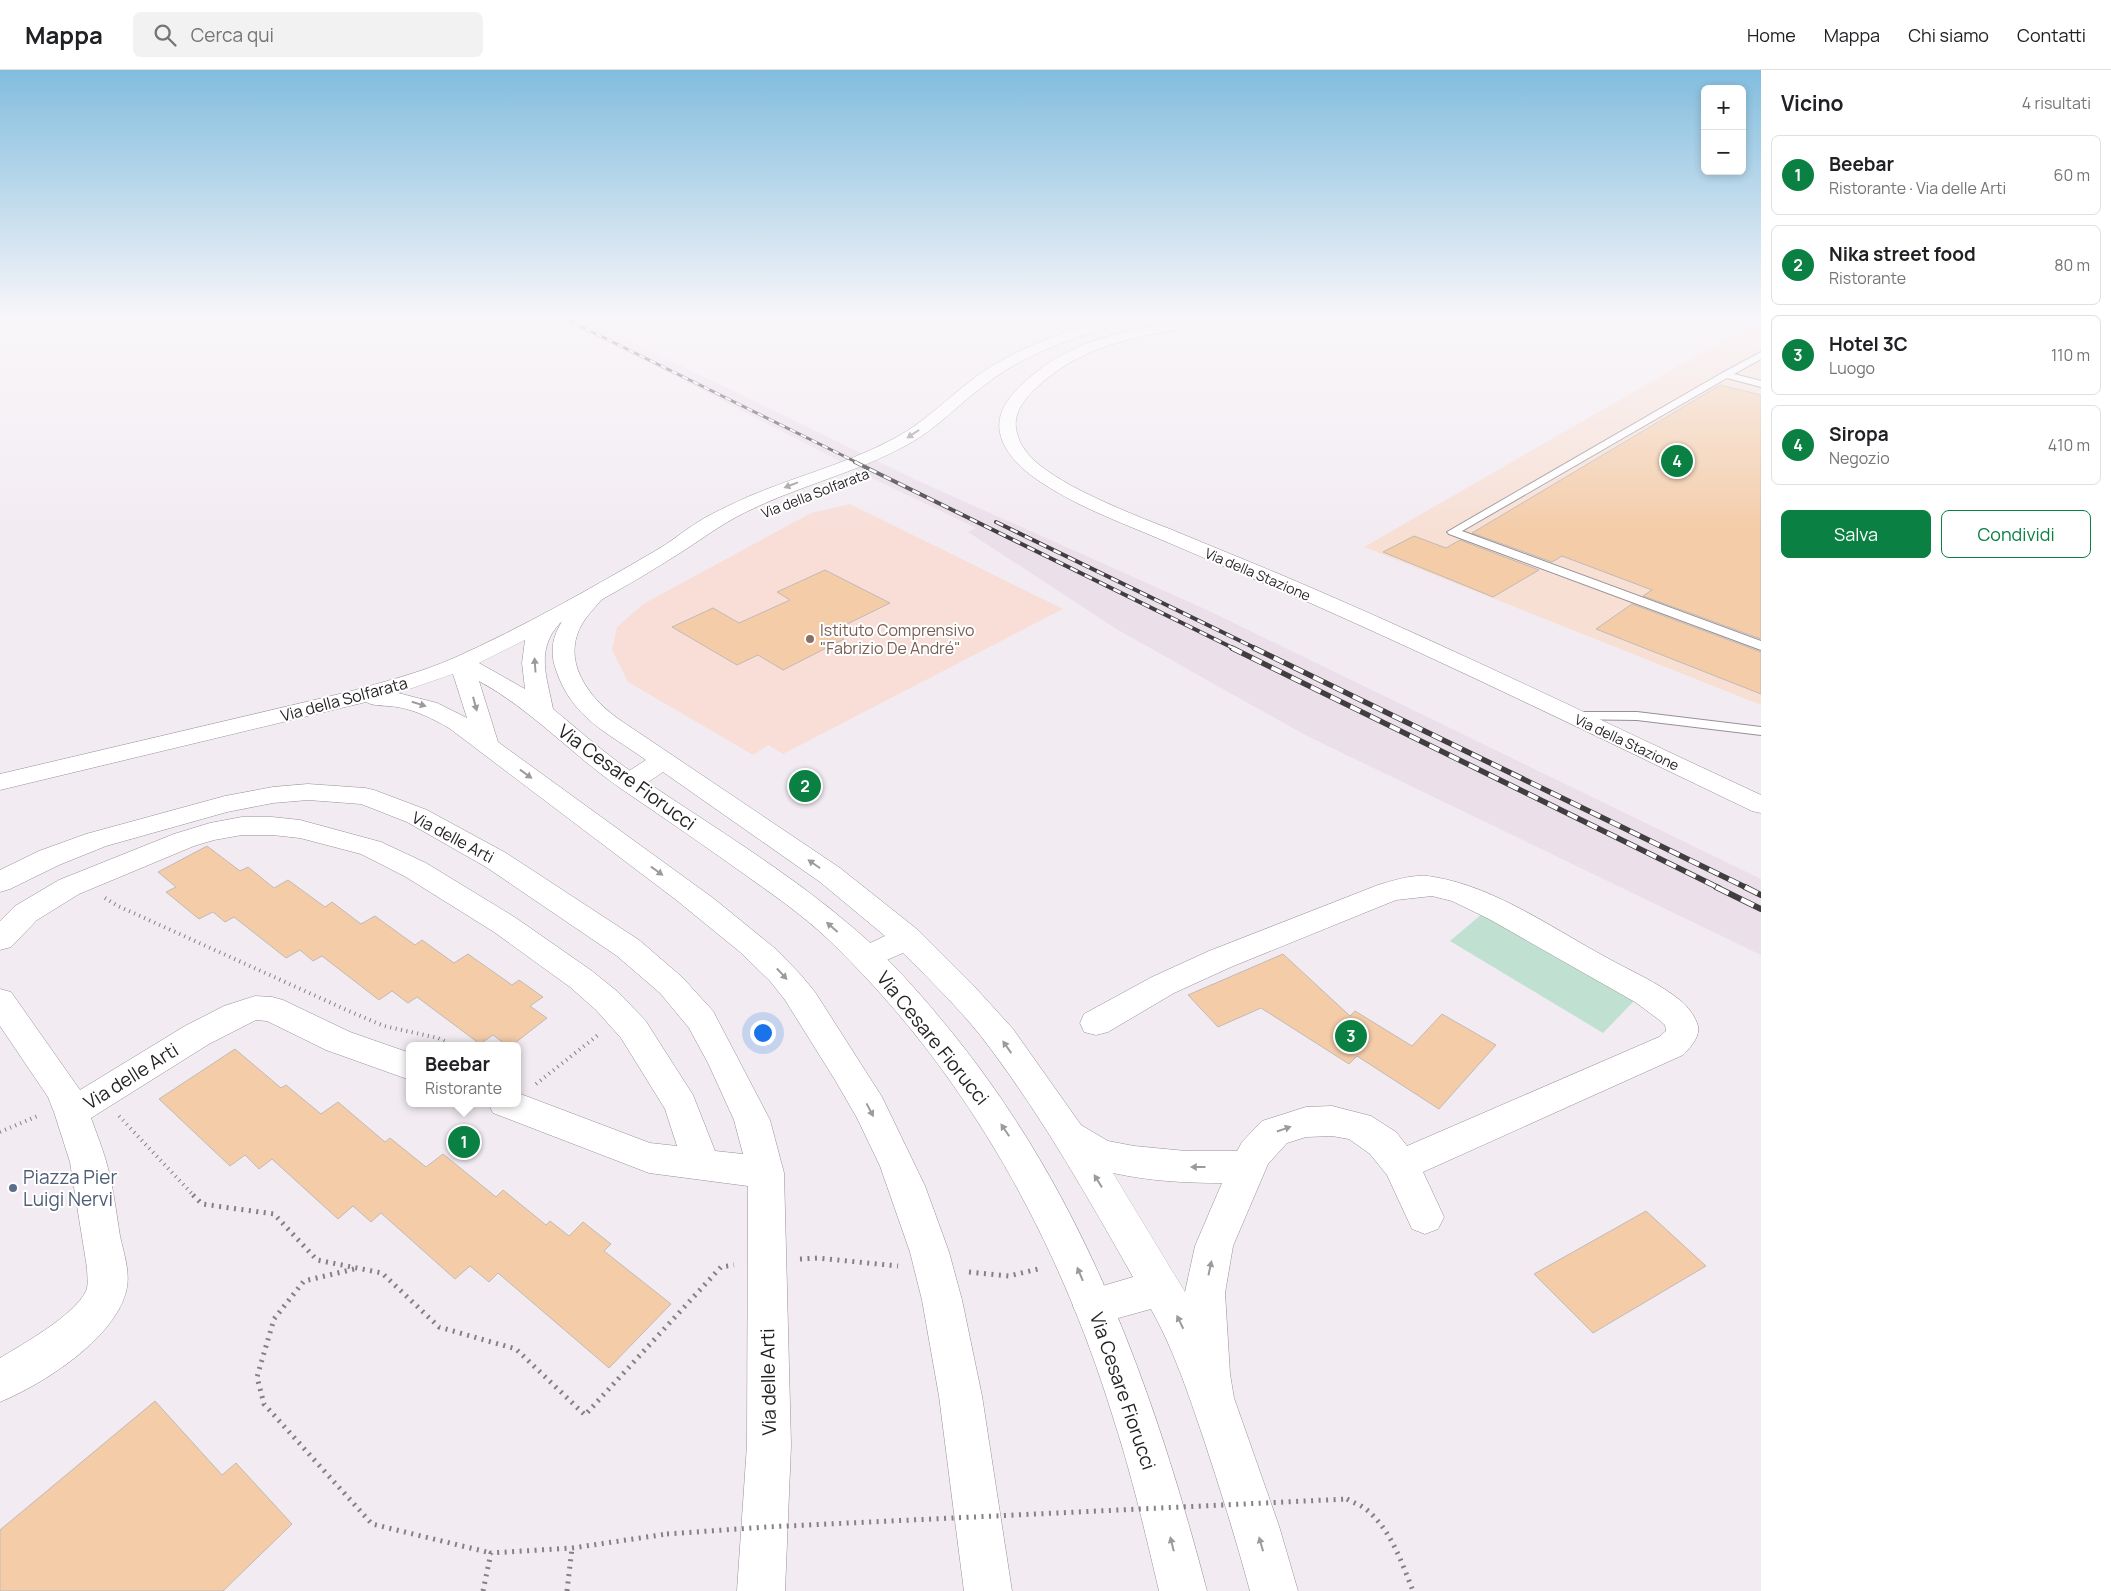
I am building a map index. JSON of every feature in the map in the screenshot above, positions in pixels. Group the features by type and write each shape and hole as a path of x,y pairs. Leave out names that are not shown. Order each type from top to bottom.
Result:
{"street":[{"name":"Via della Solfarata","path":"0,782 354,698 413,681 461,663 553,618 665,554 901,458 928,438 948,408 971,389"},
{"name":"Via della Stazione","path":"1026,389 1016,402 1008,417 1007,425 1010,437 1018,453 1028,464 1048,479 1103,509 1315,597 1761,805"},
{"path":"597,592 574,620 563,645 564,660 575,692 586,706 599,718 664,760 830,875 907,938 962,993 1001,1038 1051,1108 1099,1182 1179,1320 1213,1398 1256,1526 1274,1591"},
{"name":"Via Cesare Fiorucci","path":"553,618 540,632 535,648 534,666 542,713 604,764 785,888 831,926 866,958 930,1030 964,1071 997,1118 1036,1182 1074,1259 1110,1345 1139,1428 1161,1501 1183,1591"},
{"path":"461,663 509,688 542,713"},
{"path":"461,663 473,696 487,746"},
{"path":"354,698 396,699 426,706 438,710 458,723 740,934 782,974 814,1018 873,1115 914,1205 934,1268 958,1380 988,1591"},
{"path":"630,782 664,760"},
{"name":"Via delle Arti","path":"0,882 48,858 96,840 225,804 273,795 308,792 348,794 380,801 417,816 496,860 628,948 671,985 701,1020 724,1062 752,1120 766,1173 769,1445 761,1591"},
{"path":"0,939 18,920 46,899 93,877 191,838 242,826 272,826 300,829 362,845 416,870 505,925 581,979 621,1016 633,1029 681,1105 702,1164"},
{"path":"1096,1023 1163,986 1234,953 1388,892 1404,888 1432,886 1462,894 1500,912 1646,994 1664,1006 1680,1021 1683,1030 1681,1038 1671,1046 1400,1165"},
{"path":"866,958 907,938"},
{"path":"0,1001 63,1091 80,1103 88,1162 107,1268 105,1296 88,1320 34,1361 0,1381"},
{"name":"Via delle Arti","path":"80,1103 197,1034 256,1008 272,1008 338,1041 406,1066"},
{"path":"521,1094 648,1158 766,1173"},
{"path":"1213,1398 1206,1352 1205,1293 1214,1246 1247,1167 1255,1154 1275,1132 1306,1122 1318,1121 1332,1121 1358,1126 1372,1134 1393,1154 1425,1217"},
{"path":"1067,1135 1099,1154 1134,1162 1186,1167 1247,1167"},
{"path":"1093,1306 1161,1288"}],"lane":[{"path":"1702,389 1453,532 1761,646"},
{"path":"1570,716 1637,716 1761,731"}],"path":[{"path":"93,877 102,896 118,906 384,1026 438,1038 446,1042"},
{"path":"521,1093 621,1016"},
{"path":"0,1132 80,1103 202,1204 274,1214 317,1260 382,1273 439,1327 516,1349 585,1415 721,1267 767,1261 818,1258 1009,1276 1074,1259"},
{"path":"357,1268 304,1281 274,1319 257,1377 264,1404 372,1524 491,1553 572,1548 667,1534 766,1527 1346,1499 1367,1510 1381,1525 1413,1591"},
{"path":"566,1591 572,1548"},
{"path":"482,1591 491,1553"}],"shaded area":[{"path":"700,389 729,389 914,479 1207,610 1761,879 1761,955 1305,735 1118,630 968,532 976,528 872,478"},
{"path":"1639,389 1761,389 1761,705 1364,547"},
{"name":"Istituto Comprensivo \"Fabrizio De André\"","path":"850,504 1063,609 783,754 768,745 753,755 628,682 612,650 617,627 643,604 811,513"}],"green space":[{"path":"1483,913 1635,1000 1603,1033 1450,941"}],"building":[{"path":"1713,389 1736,389 1761,395 1761,639 1643,596 1652,590 1562,556 1552,562 1472,533"},
{"path":"1414,536 1446,548 1460,540 1539,570 1493,597 1383,552"},
{"path":"825,570 890,603 831,632 844,639 783,670 758,655 737,665 672,627 713,608 739,623 790,600 777,592"},
{"path":"1632,604 1761,652 1761,694 1596,629"},
{"path":"207,846 240,871 248,867 274,888 288,880 325,907 332,902 361,924 375,916 415,945 422,940 454,963 468,954 512,985 519,980 543,997 530,1006 547,1018 516,1042 503,1042 493,1035 483,1042 477,1042 417,997 408,1003 392,991 379,1000 322,956 313,961 300,950 286,958 234,917 225,922 213,912 199,919 166,892 176,887 158,872"},
{"path":"1283,954 1350,1016 1355,1011 1412,1046 1442,1014 1496,1045 1439,1109 1357,1056 1349,1064 1261,1008 1218,1027 1188,995"},
{"path":"235,1049 281,1088 286,1085 321,1114 338,1102 385,1142 390,1138 426,1167 443,1154 496,1197 503,1190 546,1225 550,1221 569,1236 583,1222 611,1244 604,1251 671,1304 609,1368 498,1273 489,1282 470,1266 455,1279 381,1213 371,1222 353,1206 338,1219 272,1159 259,1169 245,1155 230,1166 159,1099"},
{"path":"1646,1211 1706,1266 1593,1333 1534,1274"},
{"path":"155,1401 222,1475 236,1463 292,1524 223,1591 0,1591 0,1530"}],"railway":[{"path":"708,389 858,463"},
{"path":"855,462 1235,649"},
{"path":"996,522 1257,649"},
{"path":"1232,648 1719,888"},
{"path":"1254,648 1747,888"},
{"path":"1716,887 1761,909"},
{"path":"1747,888 1761,895"}],"place":[{"name":"Siropa","path":"1677,461"},
{"name":"Istituto Comprensivo \"Fabrizio De André\"","path":"810,639"},
{"name":"Nika street food","path":"805,786"},
{"name":"Hotel 3C","path":"1351,1036"},
{"name":"Beebar","path":"464,1142"},
{"name":"Piazza Pier Luigi Nervi","path":"13,1188"}]}
